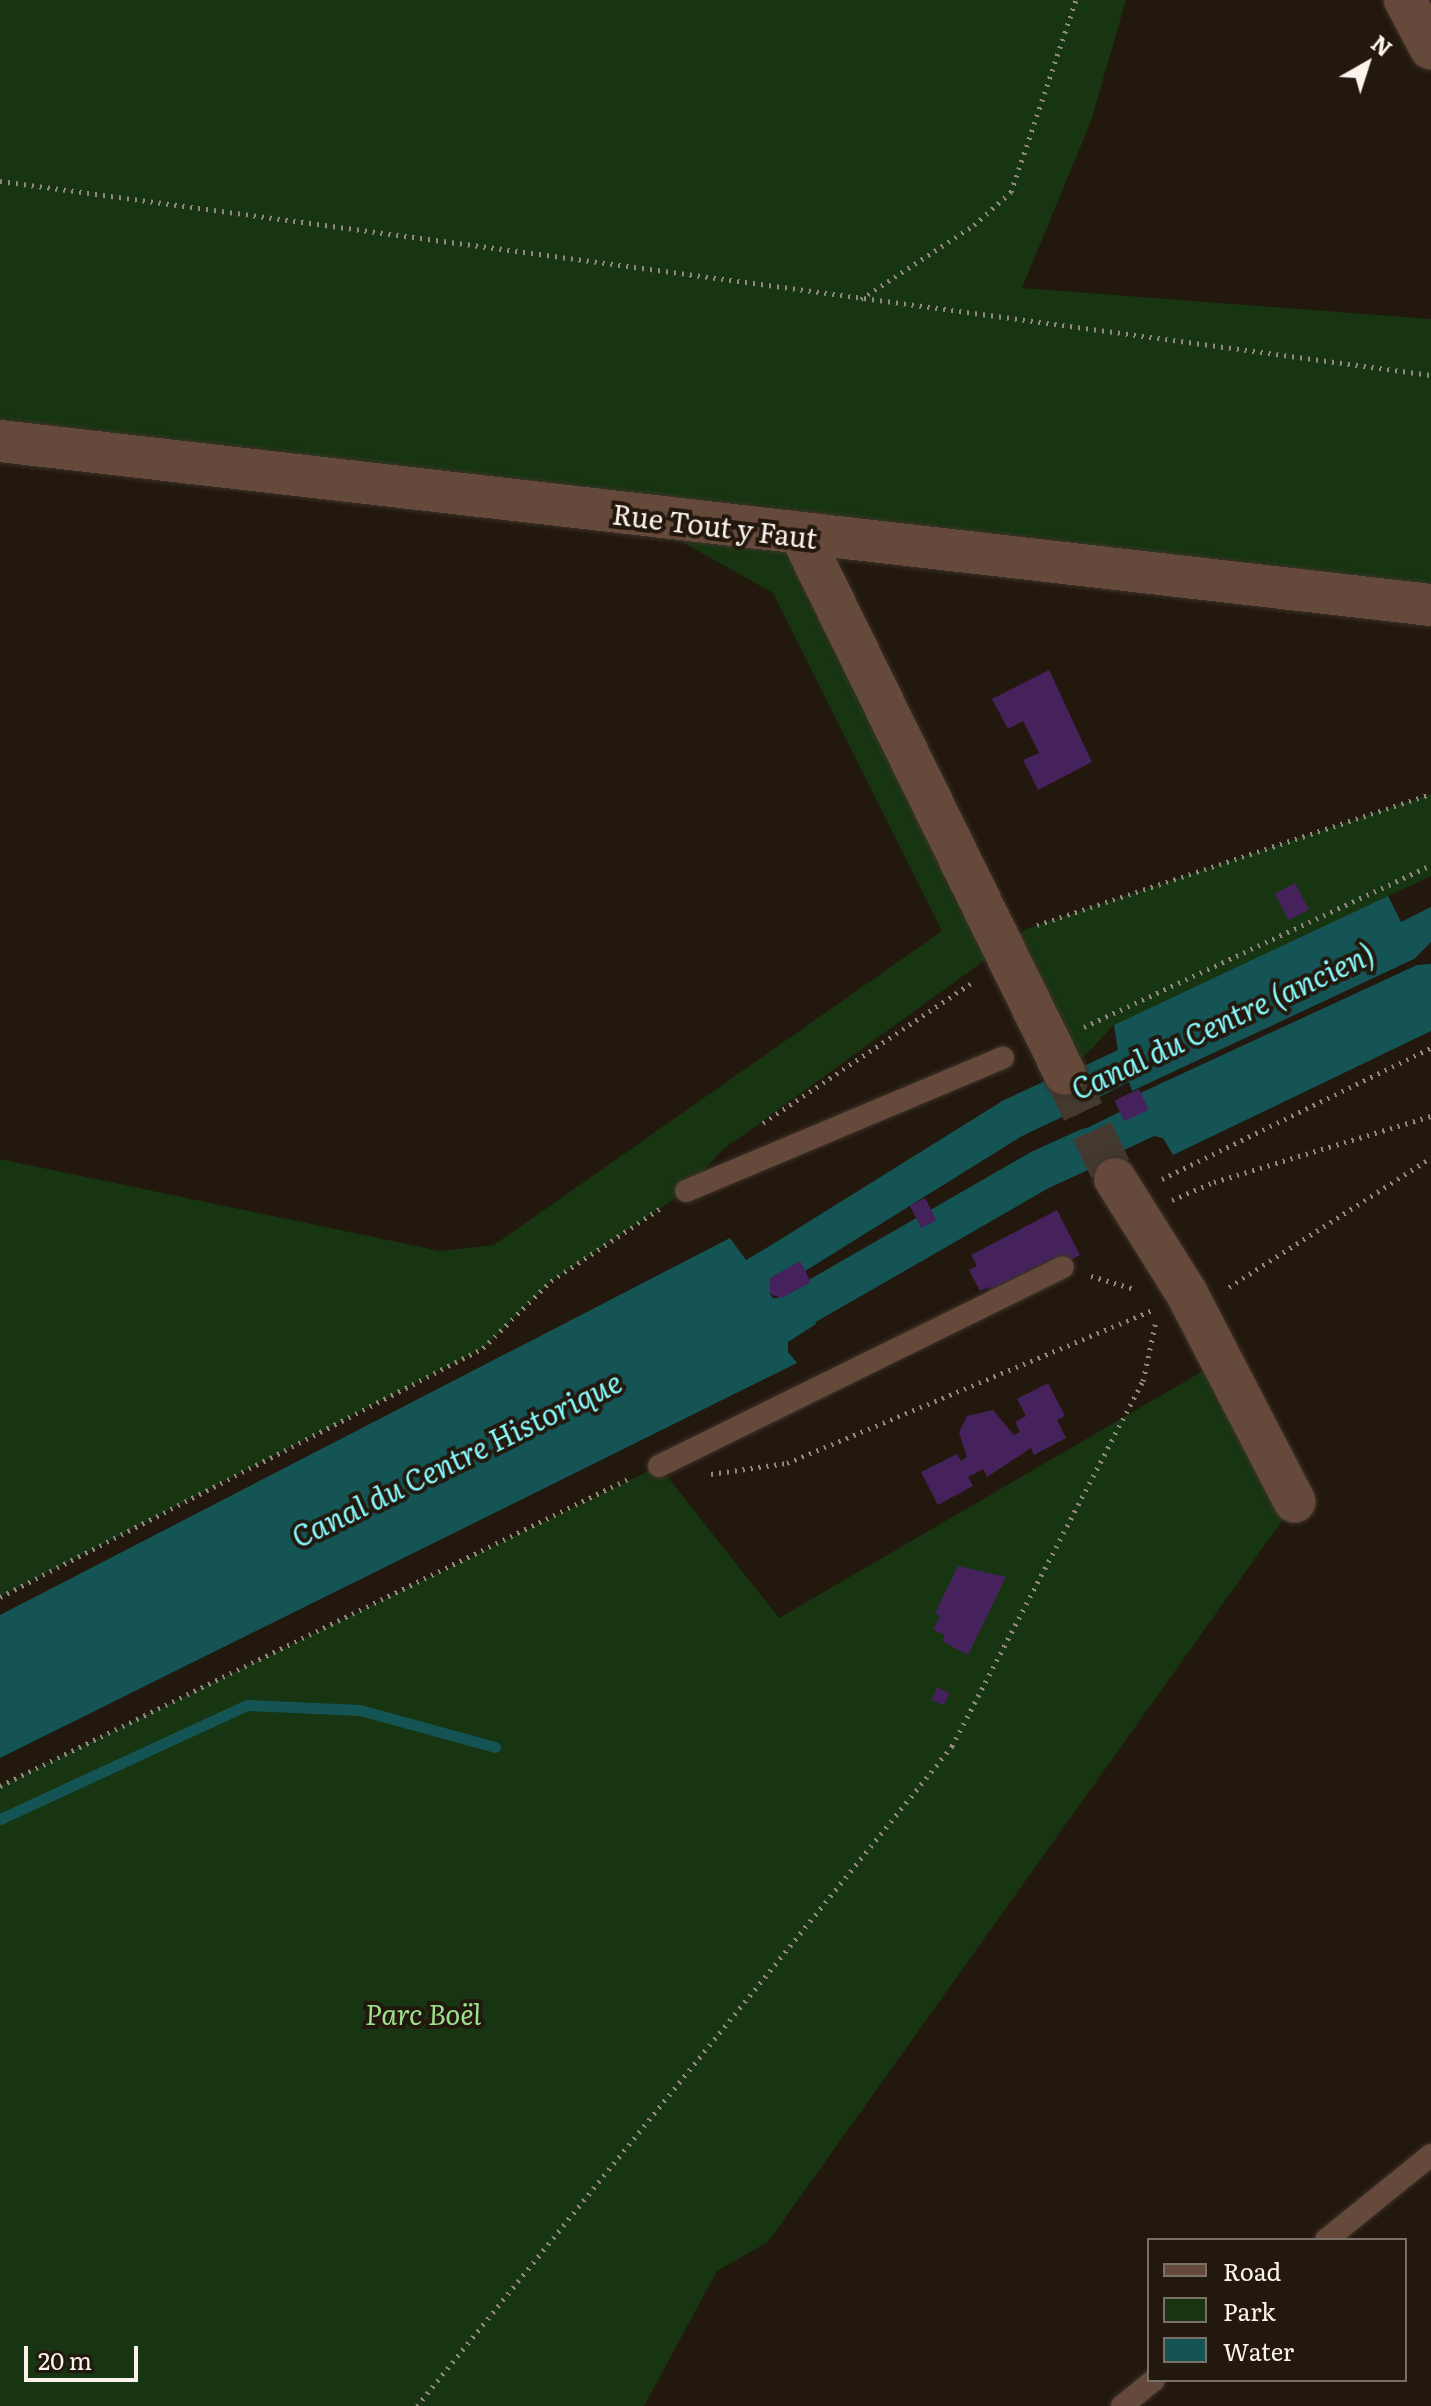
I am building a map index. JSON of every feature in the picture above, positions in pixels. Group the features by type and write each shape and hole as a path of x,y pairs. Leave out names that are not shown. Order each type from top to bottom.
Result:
{"street":[{"path":"1405,0 1431,49"},
{"name":"Rue Tout y Faut","path":"0,441 1431,605"},
{"path":"801,535 1065,1074"},
{"path":"1115,1179 1166,1298 1295,1502"}],"lane":[{"path":"686,1191 1003,1058"},
{"path":"659,1466 1063,1267"},
{"path":"1328,2238 1431,2155"},
{"path":"1122,2406 1152,2382"}],"path":[{"path":"861,299 974,225 1011,192 1076,0"},
{"path":"0,181 1431,375"},
{"path":"760,1125 981,977 1004,947 1026,929 1431,794"},
{"path":"1073,1032 1431,865"},
{"path":"1431,1048 1159,1181 1171,1200 1214,1182 1431,1116"},
{"path":"0,1786 659,1466 720,1476 787,1463 1166,1298 1218,1294 1431,1158"},
{"path":"0,1597 483,1348 551,1281 686,1191"},
{"path":"1063,1267 1166,1298"},
{"path":"417,2406 952,1746 1143,1381 1166,1298"}],"green space":[{"path":"0,0 1126,0 1091,121 1022,288 1431,319 1431,605 803,535 1004,946 1026,929 1431,794 1431,876 1114,1025 1076,1065 1003,947 721,1151 686,1191 551,1281 483,1348 0,1597 0,1159 440,1251 494,1245 942,931 773,593 636,516 0,441"},
{"name":"Parc Boël","path":"1222,1360 1294,1504 768,2242 717,2271 644,2406 0,2406 0,1786 659,1466 779,1618"}],"water":[{"name":"Canal du Centre (ancien)","path":"1388,896 1401,922 1431,907 1431,1031 1173,1155 1163,1138 1154,1136 1048,1186 1032,1155 1136,1104 1129,1082 1022,1136 1005,1103 1118,1050 1114,1025"},
{"path":"730,1238 746,1260 776,1243 785,1257 788,1267 770,1277 767,1290 773,1298 782,1299 799,1290 816,1324 788,1342 788,1352 797,1363 0,1758 0,1615"}],"pier":[{"path":"1431,942 1431,964 1417,965 1134,1096 1132,1091 1414,959"}],"building":[{"path":"1049,670 1092,762 1038,790 1023,760 1039,753 1023,721 1008,729 992,699"},
{"path":"1295,883 1309,909 1289,920 1275,894"},
{"path":"1139,1089 1149,1110 1124,1121 1115,1100"},
{"path":"925,1198 936,1220 921,1228 910,1206"},
{"path":"1057,1210 1080,1255 995,1300 988,1287 980,1291 969,1270 977,1266 971,1255"},
{"path":"800,1261 811,1282 782,1298 770,1294 770,1278"},
{"path":"1048,1383 1065,1416 1057,1420 1066,1438 1034,1455 1031,1448 987,1477 983,1469 968,1477 973,1486 938,1505 921,1472 957,1454 961,1461 967,1457 959,1432 967,1416 993,1410 1014,1435 1020,1432 1015,1422 1026,1416 1017,1399"},
{"path":"958,1566 1006,1577 968,1655 942,1641 945,1635 933,1630 940,1616 935,1613"},
{"path":"937,1687 950,1693 944,1706 931,1700"}],"waterway":[{"name":"Canal du Centre Historique","path":"740,1288 1013,1118 1062,1095"},
{"name":"Canal du Centre Historique","path":"760,1331 1040,1170 1088,1148"},
{"path":"0,1819 247,1705 360,1710 495,1747"}],"tunnel":[{"path":"1065,1074 1115,1179"}]}
